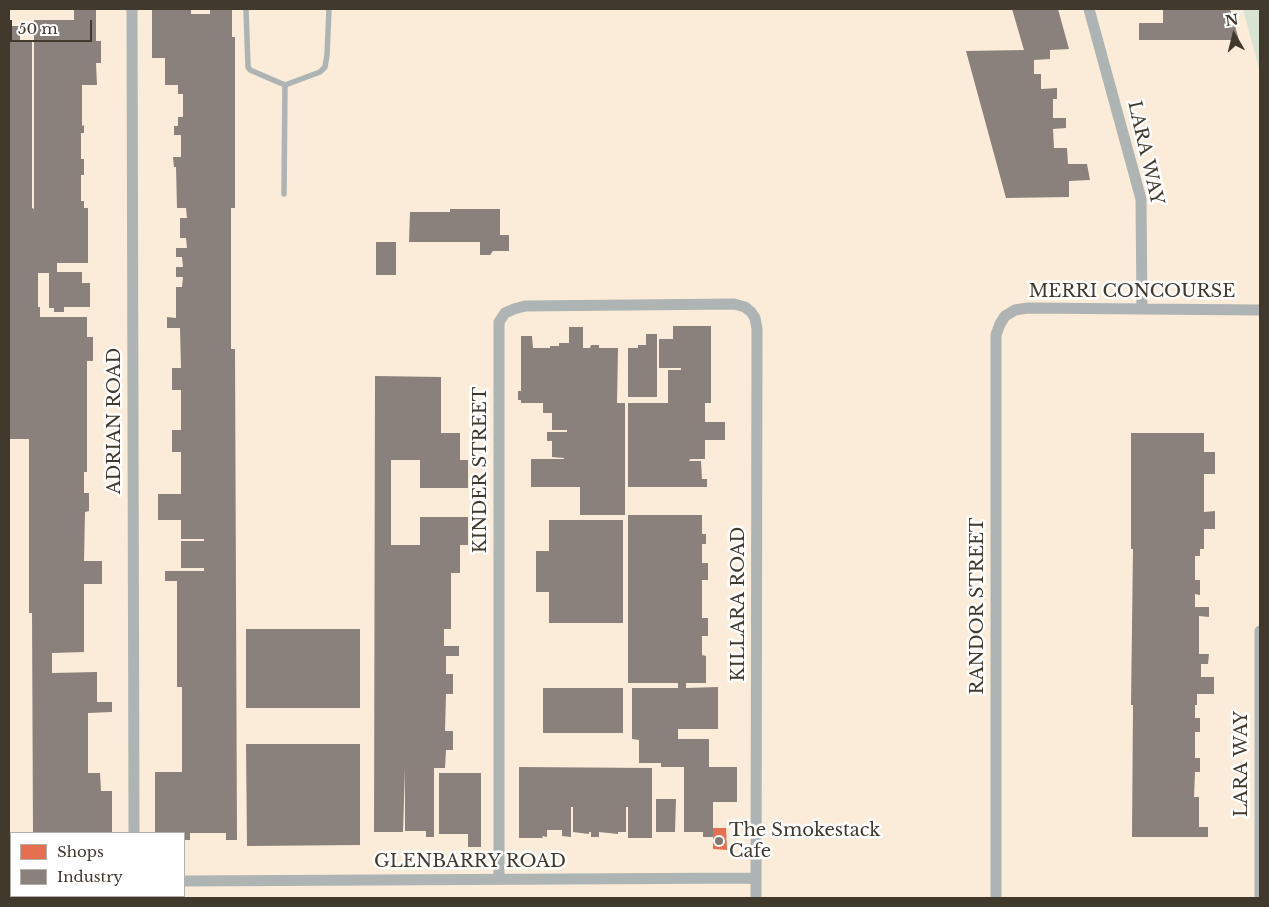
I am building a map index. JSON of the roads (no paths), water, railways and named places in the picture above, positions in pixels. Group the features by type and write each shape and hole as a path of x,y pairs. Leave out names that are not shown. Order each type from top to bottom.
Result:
{"street":[{"name":"ADRIAN ROAD","path":"132,9 134,832"},
{"name":"LARA WAY","path":"1089,9 1141,199 1142,309"},
{"name":"KINDER STREET","path":"499,879 499,322 501,317 510,310 525,306 734,304 746,307 751,312"},
{"name":"MERRI CONCOURSE","path":"1005,316 1015,310 1028,308 1260,310"},
{"name":"KILLARA ROAD","path":"751,312 757,329 756,898"},
{"name":"RANDOR STREET","path":"996,898 996,335 1005,316"},
{"name":"LARA WAY","path":"1260,631 1260,898"},
{"name":"GLENBARRY ROAD","path":"185,881 756,878"}],"lane":[{"path":"246,9 248,67 250,70 285,85 320,72 325,67 329,9"},
{"path":"284,194 285,85"}],"place":[{"name":"The Smokestack Cafe","path":"719,841"}]}
